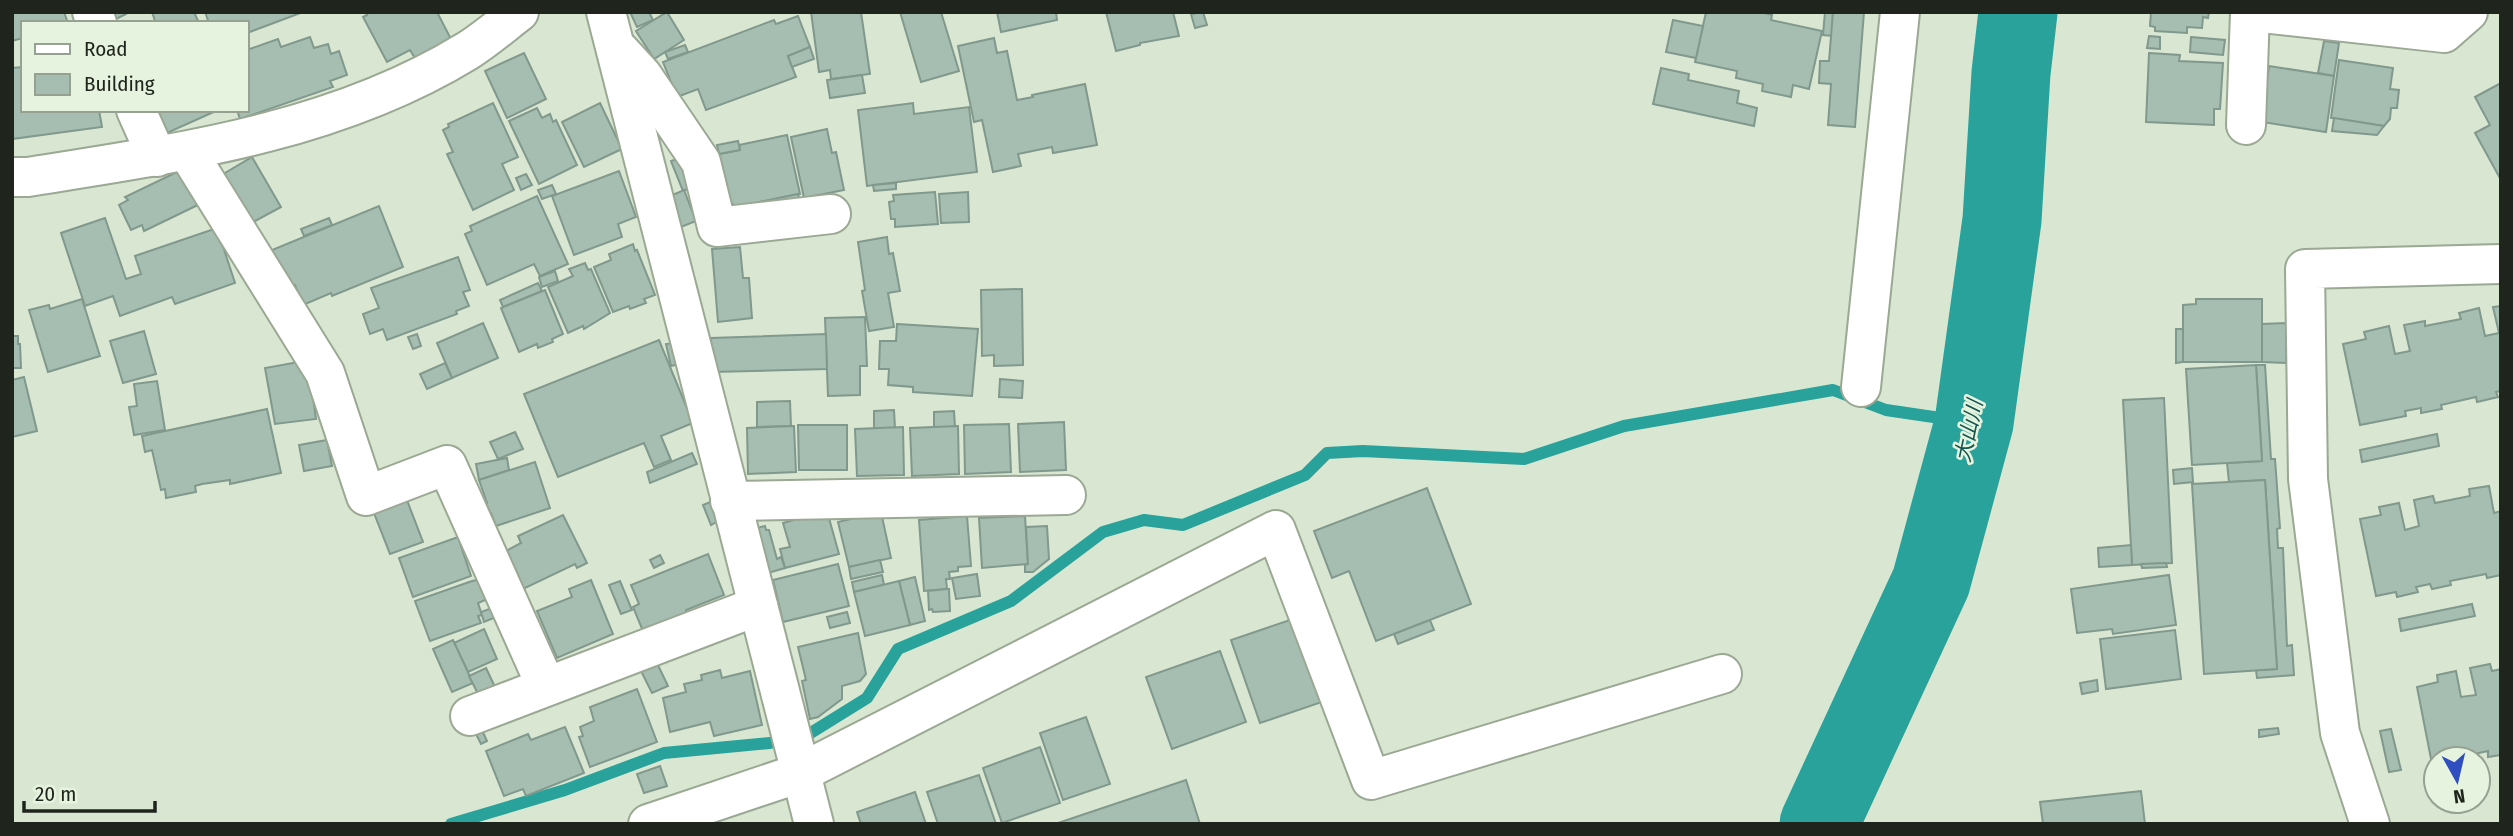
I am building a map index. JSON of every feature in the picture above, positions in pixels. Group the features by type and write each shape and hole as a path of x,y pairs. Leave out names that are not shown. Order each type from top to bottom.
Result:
{"street":[{"path":"12,177 28,177 172,154 315,120 390,92 468,50 519,12"},
{"path":"1861,387 1900,12"},
{"path":"2246,125 2252,12 2444,33 2468,12"},
{"path":"610,29 701,162 717,227 831,214"},
{"path":"610,29 814,824"},
{"path":"138,112 172,154 325,373 366,496 447,465 546,686"},
{"path":"2370,824 2340,733 2308,479 2305,269 2501,264"},
{"path":"730,501 1066,495"},
{"path":"649,824 800,773 1276,530 1371,780 1722,674"},
{"path":"470,716 758,606"}],"building":[{"path":"12,12 64,12 67,21 21,21 21,39 12,41"},
{"path":"98,12 126,14 112,21 106,21"},
{"path":"152,12 194,12 198,21 155,21"},
{"path":"205,12 303,12 248,33 248,21 208,21"},
{"path":"365,12 437,12 452,41 416,60 410,50 387,62 363,17 367,15"},
{"path":"630,12 649,12 653,20 637,27"},
{"path":"667,12 684,40 654,59 636,31"},
{"path":"811,12 861,12 870,74 831,79 830,70 819,72"},
{"path":"900,12 941,12 959,71 921,82"},
{"path":"997,12 1056,12 1057,20 1001,32"},
{"path":"1106,12 1173,12 1179,36 1140,43 1116,51"},
{"path":"1203,12 1207,25 1195,28 1191,14"},
{"path":"1706,12 1761,12 1772,15 1771,20 1822,31 1809,89 1793,85 1791,97 1762,91 1763,84 1736,78 1737,71 1695,62"},
{"path":"1825,12 1833,12 1832,36 1823,35"},
{"path":"1833,12 1864,12 1855,127 1828,125 1831,84 1819,83 1820,61 1829,61"},
{"path":"2151,12 2209,12 2208,18 2203,17 2202,28 2187,27 2187,33 2155,31 2155,27 2150,26"},
{"path":"798,16 810,47 788,56 796,77 706,110 698,89 677,97 663,62 774,20 776,24"},
{"path":"1673,20 1703,26 1696,58 1666,52"},
{"path":"2149,36 2160,37 2160,49 2147,48"},
{"path":"310,37 314,48 328,44 331,54 339,51 347,75 330,81 333,87 240,119 238,112 248,112 248,50 278,39 281,47"},
{"path":"2191,37 2225,40 2223,55 2190,52"},
{"path":"994,38 997,53 1007,51 1017,100 1085,84 1097,145 1053,153 1052,147 1018,154 1021,166 993,172 982,120 974,122 958,46"},
{"path":"2324,41 2339,43 2334,76 2318,73"},
{"path":"685,45 688,52 668,59 665,52"},
{"path":"810,47 814,59 792,67 788,56"},
{"path":"524,53 546,99 507,118 485,71"},
{"path":"2149,53 2180,55 2179,61 2223,63 2220,109 2214,109 2214,125 2146,122"},
{"path":"2339,60 2393,68 2390,89 2399,90 2397,108 2391,108 2390,119 2384,126 2331,118"},
{"path":"2269,66 2334,76 2326,132 2262,122"},
{"path":"21,67 21,112 99,112 102,127 12,139 12,68"},
{"path":"1661,68 1689,74 1688,80 1739,91 1737,103 1757,108 1754,126 1653,104"},
{"path":"862,75 865,93 830,98 827,80"},
{"path":"2501,83 2501,180 2475,133 2490,125 2475,97"},
{"path":"493,103 518,157 502,164 514,190 473,210 447,154 453,152 443,130 449,127 448,124"},
{"path":"600,103 622,149 584,167 562,122"},
{"path":"913,103 914,114 969,107 977,172 867,186 858,110"},
{"path":"537,108 542,118 550,114 553,122 556,120 577,165 539,184 509,121"},
{"path":"158,112 214,112 167,133"},
{"path":"2334,118 2384,126 2377,135 2332,131"},
{"path":"827,129 832,153 836,152 844,190 804,198 791,137"},
{"path":"787,135 800,194 736,207 726,198 719,154 740,150 739,145"},
{"path":"738,141 740,150 719,154 717,145"},
{"path":"685,156 697,186 683,191 671,161"},
{"path":"252,157 281,207 248,225 220,176"},
{"path":"183,169 200,204 144,231 142,225 131,230 119,205 128,200 125,197"},
{"path":"619,171 636,217 618,224 622,237 574,255 552,196"},
{"path":"526,174 532,185 521,190 516,178"},
{"path":"896,183 896,189 874,191 873,185"},
{"path":"552,185 556,194 542,199 538,190"},
{"path":"684,190 696,221 681,227 670,196"},
{"path":"935,192 938,224 895,227 889,202 894,201 893,195"},
{"path":"968,192 969,222 941,223 939,194"},
{"path":"798,194 800,201 736,207"},
{"path":"537,196 568,264 540,276 534,264 487,285 465,234 472,231 470,226"},
{"path":"379,206 403,267 303,305 295,285 287,288 272,250"},
{"path":"105,218 126,279 141,274 135,256 217,228 235,283 175,304 172,297 120,316 113,296 85,306 61,233"},
{"path":"329,218 332,225 304,236 301,229"},
{"path":"887,237 900,291 888,293 894,327 869,331 858,242"},
{"path":"633,244 655,295 644,299 646,303 613,312 594,267 611,260 609,254"},
{"path":"740,247 743,278 749,278 752,318 718,322 712,249"},
{"path":"458,257 470,290 463,292 469,306 456,311 457,314 387,340 383,329 370,334 363,314 379,308 371,288"},
{"path":"585,263 588,270 591,269 610,313 584,329 583,326 568,333 548,287 573,276 569,269"},
{"path":"555,271 558,281 542,287 539,277"},
{"path":"538,283 542,291 503,307 500,300"},
{"path":"1022,289 1023,365 994,366 994,355 982,356 981,290"},
{"path":"545,290 563,334 552,339 553,342 538,348 537,344 519,352 501,308"},
{"path":"82,299 100,356 48,372 29,310 49,305 50,309"},
{"path":"2196,299 2262,299 2262,362 2183,362 2183,305 2196,304"},
{"path":"2501,306 2501,391 2496,392 2498,397 2477,402 2476,397 2421,413 2421,408 2405,411 2406,416 2360,425 2343,344 2366,339 2364,332 2389,326 2395,354 2410,351 2404,325 2425,321 2425,326 2461,319 2459,313 2479,308 2485,336 2499,333 2493,307"},
{"path":"865,317 867,366 860,366 860,395 828,396 825,318"},
{"path":"483,323 498,358 452,378 437,343"},
{"path":"2286,323 2286,363 2262,362 2262,324"},
{"path":"897,324 978,329 972,396 913,392 913,387 888,385 889,369 879,369 880,341 896,341"},
{"path":"2176,329 2183,329 2183,362 2176,363"},
{"path":"144,331 156,374 123,383 110,341"},
{"path":"417,334 421,346 413,349 408,337"},
{"path":"826,334 827,369 712,372 711,338"},
{"path":"12,336 18,336 21,368 12,368"},
{"path":"659,340 693,423 661,436 671,460 654,467 644,443 558,477 524,394"},
{"path":"673,343 679,364 671,366 666,344"},
{"path":"304,361 309,369 316,419 275,424 265,368"},
{"path":"445,363 452,378 427,389 420,374"},
{"path":"2256,365 2265,365 2271,459 2275,459 2280,528 2277,529 2278,548 2283,548 2287,646 2292,645 2294,675 2257,678 2256,670 2277,669 2265,480 2229,482 2227,463 2262,461"},
{"path":"2256,365 2262,461 2192,465 2186,369"},
{"path":"24,377 37,431 12,437 12,380"},
{"path":"1000,379 1023,381 1022,398 999,397"},
{"path":"157,381 165,430 134,435 129,407 137,406 134,384"},
{"path":"2164,398 2172,563 2132,565 2123,400"},
{"path":"790,401 791,426 757,427 757,402"},
{"path":"267,409 281,473 230,484 230,480 202,484 195,486 196,492 166,498 165,489 161,490 152,450 145,452 142,436"},
{"path":"894,410 895,428 874,429 874,411"},
{"path":"954,411 955,427 934,427 934,412"},
{"path":"1064,422 1066,470 1020,472 1018,424"},
{"path":"1009,424 1011,472 965,474 964,425"},
{"path":"798,425 847,425 847,470 799,470"},
{"path":"794,426 796,472 748,474 747,428"},
{"path":"958,426 959,474 912,476 910,428"},
{"path":"903,427 904,475 857,476 855,429"},
{"path":"515,432 523,449 498,459 490,442"},
{"path":"2437,434 2439,446 2362,462 2360,450"},
{"path":"327,440 332,466 304,471 299,445"},
{"path":"692,453 697,464 650,483 647,472"},
{"path":"507,458 509,470 479,480 476,464"},
{"path":"535,462 550,508 496,526 491,513 486,515 483,504 487,503 479,480"},
{"path":"2192,468 2193,482 2174,484 2173,470"},
{"path":"2265,480 2277,669 2204,674 2192,484"},
{"path":"2489,486 2494,513 2501,511 2501,575 2487,578 2486,574 2450,581 2451,585 2432,589 2430,584 2416,587 2418,592 2397,597 2396,592 2376,596 2360,519 2381,515 2379,507 2399,503 2405,530 2419,526 2414,500 2433,496 2435,503 2470,496 2469,489"},
{"path":"1427,488 1471,604 1376,641 1349,571 1332,578 1314,531"},
{"path":"405,495 423,542 390,554 372,508"},
{"path":"710,502 718,521 711,525 703,505"},
{"path":"1020,508 1021,516 983,519 982,511"},
{"path":"827,511 839,554 785,568 780,549 790,547 783,523"},
{"path":"881,512 891,558 849,567 838,522"},
{"path":"563,515 587,563 577,568 575,564 523,589 504,552 521,543 518,536"},
{"path":"967,516 971,566 958,567 958,571 949,572 950,579 946,579 947,589 924,591 919,520"},
{"path":"1025,516 1028,564 982,568 979,518"},
{"path":"765,526 766,530 769,530 777,559 781,557 785,568 768,573 756,528"},
{"path":"1047,526 1049,559 1033,572 1025,572 1025,565 1028,564 1026,527"},
{"path":"458,537 471,576 413,597 399,558"},
{"path":"2131,545 2132,565 2099,567 2098,548"},
{"path":"708,554 724,595 686,610 690,618 645,636 633,607 639,604 631,585"},
{"path":"660,555 664,563 654,568 650,560"},
{"path":"880,560 883,572 851,579 849,567"},
{"path":"2166,563 2167,567 2142,568 2141,564"},
{"path":"838,564 849,606 783,622 773,580"},
{"path":"977,574 980,596 956,599 952,578"},
{"path":"882,575 884,585 854,592 852,582"},
{"path":"2169,575 2176,625 2113,634 2112,629 2077,633 2071,589"},
{"path":"915,577 925,621 910,625 899,581"},
{"path":"483,579 490,598 478,603 482,615 478,616 481,623 430,641 415,601"},
{"path":"591,580 613,634 557,658 537,611 572,597 569,589"},
{"path":"620,581 632,610 621,614 609,585"},
{"path":"899,581 910,625 865,636 854,592"},
{"path":"949,589 950,611 929,610 928,591"},
{"path":"2472,604 2475,616 2401,631 2399,619"},
{"path":"492,608 496,617 484,622 481,612"},
{"path":"847,612 850,623 830,628 827,617"},
{"path":"1293,619 1322,702 1260,723 1231,640"},
{"path":"1430,620 1434,630 1398,644 1394,634"},
{"path":"484,629 497,659 468,672 454,643"},
{"path":"2175,630 2181,679 2106,689 2100,639"},
{"path":"858,633 866,674 860,681 842,686 842,699 818,717 810,719 802,681 806,680 798,647"},
{"path":"453,640 473,683 452,692 433,649"},
{"path":"1220,651 1246,722 1172,749 1146,677"},
{"path":"656,661 668,686 652,693 640,669"},
{"path":"2490,664 2492,671 2501,669 2501,755 2492,756 2492,745 2428,745 2417,687 2438,682 2437,675 2456,671 2461,697 2476,695 2470,668"},
{"path":"486,668 496,689 479,696 469,676"},
{"path":"720,670 722,678 750,671 762,725 714,736 710,722 670,732 663,698 686,692 684,684 702,680 701,675"},
{"path":"2097,680 2098,691 2082,694 2080,683"},
{"path":"637,689 657,742 590,767 579,737 583,736 580,727 594,721 590,707"},
{"path":"1086,717 1110,784 1063,800 1040,733"},
{"path":"565,727 584,773 526,796 523,789 504,796 486,751 528,734 531,740"},
{"path":"2278,728 2279,734 2259,737 2259,730"},
{"path":"2391,729 2401,770 2389,772 2380,731"},
{"path":"482,730 487,741 481,744 476,734"},
{"path":"1040,747 1060,803 1002,823 983,768"},
{"path":"660,766 667,786 644,793 637,774"},
{"path":"979,775 996,824 938,824 927,792"},
{"path":"1186,780 1200,824 1055,824"},
{"path":"2141,791 2145,824 2043,824 2040,802"},
{"path":"915,792 926,824 861,824 857,812"}],"waterway":[{"name":"大山川","path":"1819,824 1931,582 1974,423 2002,220 2011,73 2018,12"},
{"path":"451,824 565,790 664,753 770,743 809,734 867,698 898,649 1011,601 1103,532 1144,520 1183,525 1305,475 1327,453 1363,451 1524,459 1624,426 1833,390 1886,410 1974,423"}]}
